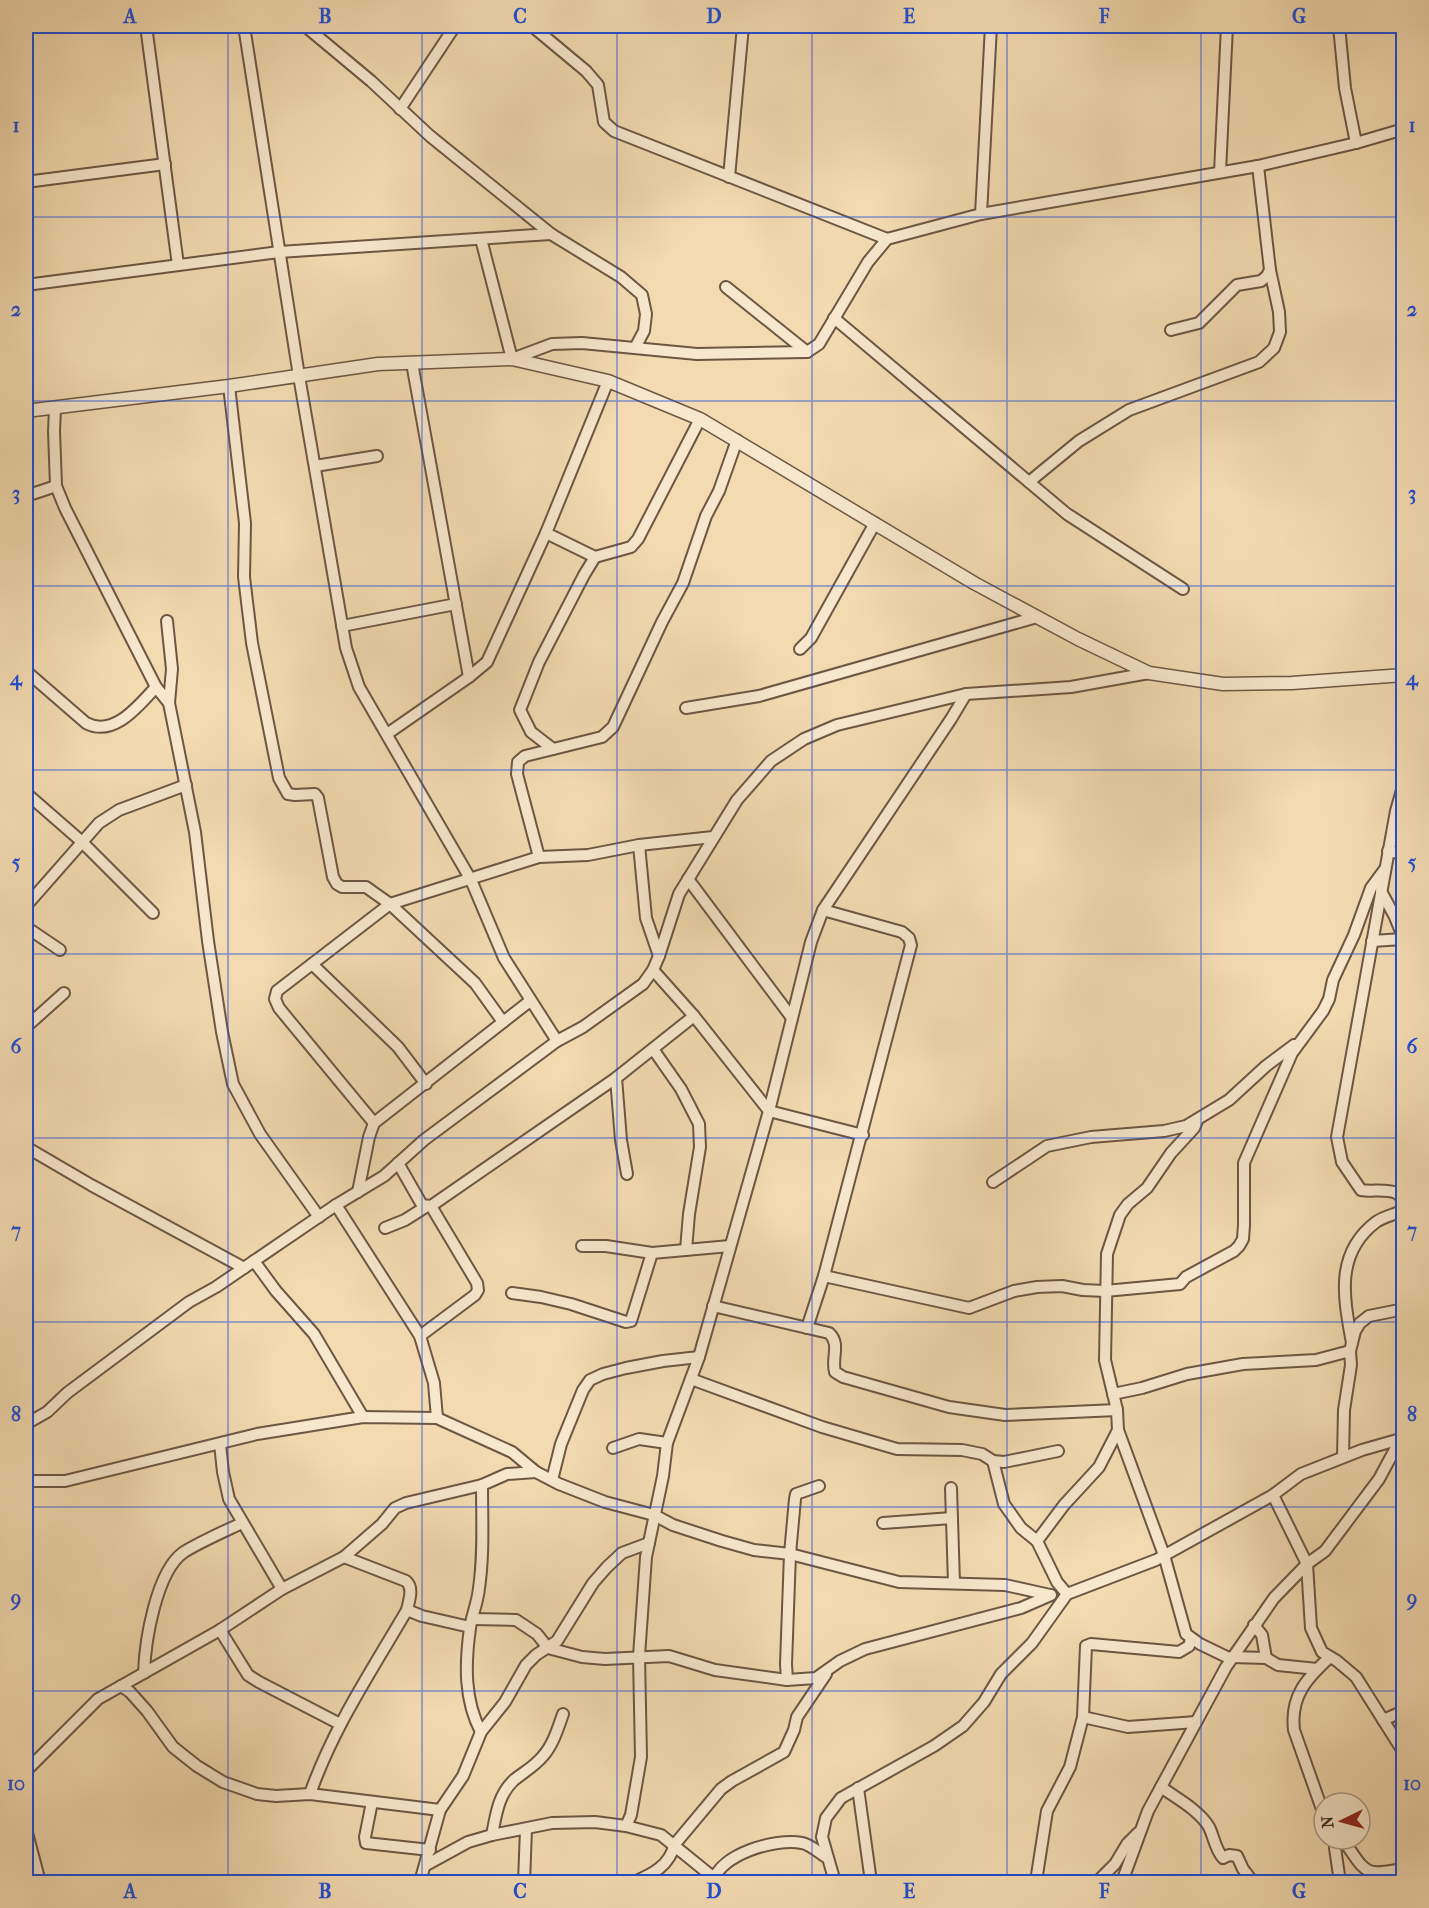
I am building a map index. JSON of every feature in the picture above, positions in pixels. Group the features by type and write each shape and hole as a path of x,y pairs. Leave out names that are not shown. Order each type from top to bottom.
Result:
{"street":[{"path":"146,26 178,265"},
{"path":"244,26 299,376 346,648 358,687 471,880 504,958 556,1041"},
{"path":"305,26 430,136 551,234 621,278 642,295 646,314 645,331 636,346"},
{"path":"400,109 455,26"},
{"path":"532,26 586,71 598,85 604,122 614,131 887,239"},
{"path":"729,177 743,26"},
{"path":"981,214 991,26"},
{"path":"1220,172 1227,26"},
{"path":"1339,26 1345,88 1356,144"},
{"path":"512,359 552,344 582,343 636,346 697,354 807,352 819,344 868,262 887,239 981,214 1258,166 1356,144 1404,129"},
{"path":"26,182 165,164"},
{"path":"1029,482 1079,441 1129,410 1259,362 1274,348 1280,332 1279,312 1270,270 1258,166"},
{"path":"26,285 279,252 551,234"},
{"path":"481,239 512,359"},
{"path":"1171,330 1199,323 1237,285 1261,281 1270,270"},
{"path":"726,287 807,352"},
{"path":"834,318 1067,514 1183,589"},
{"path":"26,411 229,386 378,364 512,359 608,381 700,419 974,583 1149,673 1223,684 1292,683 1404,675"},
{"path":"412,363 469,677"},
{"path":"387,734 487,662 546,533 608,381"},
{"path":"229,386 245,523 245,588 252,644 279,778 288,794 315,794 318,798 333,877 337,884 342,887 366,887 390,904 475,983 503,1022"},
{"path":"55,408 56,486 156,687 169,703"},
{"path":"546,533 595,556 631,547 638,539 700,419"},
{"path":"539,857 517,774 518,762 525,756 602,738 613,727 662,622 683,583 706,516 737,440"},
{"path":"315,465 377,456"},
{"path":"26,496 56,486"},
{"path":"800,649 811,638 875,523"},
{"path":"553,749 531,732 520,710 539,662 595,556"},
{"path":"342,626 456,604"},
{"path":"686,708 759,696 1037,617"},
{"path":"167,621 172,669 169,703 195,832 222,1032 234,1084 260,1134 319,1216"},
{"path":"26,671 86,723 96,728 107,726 131,714 156,687"},
{"path":"26,1424 47,1412 67,1393 189,1302 216,1287 319,1216 384,1176 424,1140 556,1041 583,1027 643,984 659,957 679,894 738,800 771,761 804,739 837,725 966,694 1071,687 1149,673"},
{"path":"626,1826 633,1806 641,1757 639,1656 646,1557 663,1476 667,1443 699,1357 769,1111 811,942 823,910 966,694"},
{"path":"1343,1457 1344,1410 1351,1365 1345,1305 1345,1269 1351,1250 1377,1221 1401,1211 1403,1206 1394,1190 1361,1190 1347,1172 1338,1148 1339,1127 1381,891 1396,811 1404,783"},
{"path":"26,906 99,823 119,810 186,785"},
{"path":"26,793 81,842 153,913"},
{"path":"1396,811 1404,821"},
{"path":"374,1123 285,1016 275,999 277,991 390,904 539,857 588,855 639,845 713,837"},
{"path":"639,845 646,918 659,957"},
{"path":"1389,851 1404,854"},
{"path":"824,1276 969,1308 1014,1291 1037,1287 1062,1286 1105,1291 1180,1284 1186,1277 1234,1251 1243,1239 1244,1163 1292,1053 1323,1011 1329,999 1333,980 1354,935 1371,888 1385,869"},
{"path":"688,879 792,1018"},
{"path":"1372,941 1404,939 1381,891"},
{"path":"807,1328 824,1276 863,1135 911,945 909,938 902,932 823,910"},
{"path":"26,927 60,950"},
{"path":"312,964 398,1047 426,1084"},
{"path":"653,970 694,1016 769,1111 863,1135"},
{"path":"26,1027 64,993"},
{"path":"358,1192 374,1123 530,1001"},
{"path":"385,1228 429,1206 616,1078 694,1016"},
{"path":"993,1182 1047,1146 1091,1137 1164,1131 1197,1121 1229,1100 1266,1066 1301,1039"},
{"path":"653,1049 681,1089 699,1124 700,1147 689,1214 686,1250"},
{"path":"616,1078 621,1140 627,1174"},
{"path":"1197,1121 1147,1188 1128,1204 1120,1215 1107,1254 1105,1360 1117,1410 1118,1430 1164,1555 1186,1634 1191,1639 1232,1658 1266,1658 1278,1665 1317,1669"},
{"path":"26,1147 244,1268"},
{"path":"398,1163 422,1205 429,1206 477,1283 478,1290 475,1295 420,1336"},
{"path":"336,1205 420,1336 434,1383 436,1418"},
{"path":"582,1246 606,1246 652,1252 730,1246"},
{"path":"512,1293 541,1297 626,1322 631,1321 652,1252"},
{"path":"254,1261 276,1291 314,1334 363,1417"},
{"path":"713,1306 829,1333 835,1338 833,1365 835,1372 843,1377 949,1407 1005,1415 1117,1410"},
{"path":"1351,1347 1355,1331 1360,1323 1369,1316 1404,1309"},
{"path":"1113,1394 1187,1374 1243,1364 1316,1360 1351,1347"},
{"path":"552,1480 561,1444 590,1380 603,1374 663,1360 699,1357"},
{"path":"691,1379 822,1427 897,1449 962,1450 982,1454 993,1461 1004,1462 1058,1451"},
{"path":"26,1481 65,1481 257,1434 363,1417 436,1418 512,1452 536,1472 552,1480 605,1502 654,1515 673,1525 743,1547 790,1554 899,1582 1005,1585 1065,1597 1164,1555 1273,1495 1301,1474 1343,1457 1402,1439"},
{"path":"1037,1541 1064,1504 1099,1467 1118,1430"},
{"path":"613,1448 639,1439 667,1443"},
{"path":"1122,1882 1148,1811 1232,1658 1274,1598 1307,1564 1324,1551 1379,1479 1402,1439"},
{"path":"220,1444 223,1472 230,1499 282,1589"},
{"path":"993,1461 1004,1504 1021,1528 1037,1541 1065,1597"},
{"path":"26,1771 98,1699 220,1630 282,1589 344,1557 382,1524 395,1508 406,1503 482,1485 507,1474 536,1472"},
{"path":"481,1732 469,1702 466,1676 471,1623 479,1589 482,1548 482,1485"},
{"path":"787,1680 790,1554 796,1494 819,1486"},
{"path":"951,1488 954,1583"},
{"path":"1273,1495 1307,1564 1311,1628 1322,1652 1356,1677 1404,1753"},
{"path":"883,1523 952,1518"},
{"path":"144,1673 148,1628 168,1569 182,1553 242,1523"},
{"path":"420,1882 440,1810 463,1776 481,1732 505,1702 526,1665 557,1641 593,1583 607,1567 622,1553 649,1544"},
{"path":"310,1794 325,1754 340,1724 407,1610 410,1584 344,1557"},
{"path":"407,1610 422,1616 471,1623 516,1620 537,1634 548,1648 582,1657 605,1659 669,1656 715,1670 787,1680 816,1678 840,1661 865,1648 1021,1608 1050,1595"},
{"path":"835,1882 822,1837 826,1818 841,1798 934,1746 963,1726 984,1702 1001,1674 1032,1642 1065,1597"},
{"path":"1254,1625 1262,1635 1266,1658"},
{"path":"220,1630 248,1675 340,1724"},
{"path":"1039,1882 1036,1875 1047,1811 1070,1767 1083,1717 1086,1646 1091,1644 1179,1652 1189,1646 1191,1639"},
{"path":"1316,1791 1294,1730 1292,1715 1302,1688 1311,1674 1330,1657"},
{"path":"634,1882 653,1874 666,1864 673,1854 675,1844 721,1789 784,1752 797,1717 827,1672"},
{"path":"121,1686 130,1692 147,1711 172,1747 197,1766 224,1782 256,1794 276,1796 310,1794 440,1810"},
{"path":"1383,1720 1404,1711"},
{"path":"492,1835 497,1808 504,1794 513,1781 544,1755 554,1738 562,1714"},
{"path":"1083,1717 1128,1727 1196,1722"},
{"path":"1161,1787 1194,1811 1208,1826 1219,1854 1223,1858 1229,1855 1237,1856 1253,1882"},
{"path":"858,1788 872,1882"},
{"path":"372,1802 366,1843 430,1850"},
{"path":"426,1865 468,1842 492,1835 562,1822 594,1822 626,1826 662,1835 675,1844 713,1880 736,1856 772,1844 803,1843 826,1857"},
{"path":"524,1882 526,1829"},
{"path":"1097,1882 1115,1864 1126,1844 1140,1831"},
{"path":"26,1834 40,1882"},
{"path":"1335,1851 1340,1882"},
{"path":"1352,1851 1365,1869 1372,1872 1403,1869"},
{"path":"1381,1882 1403,1869"}]}
